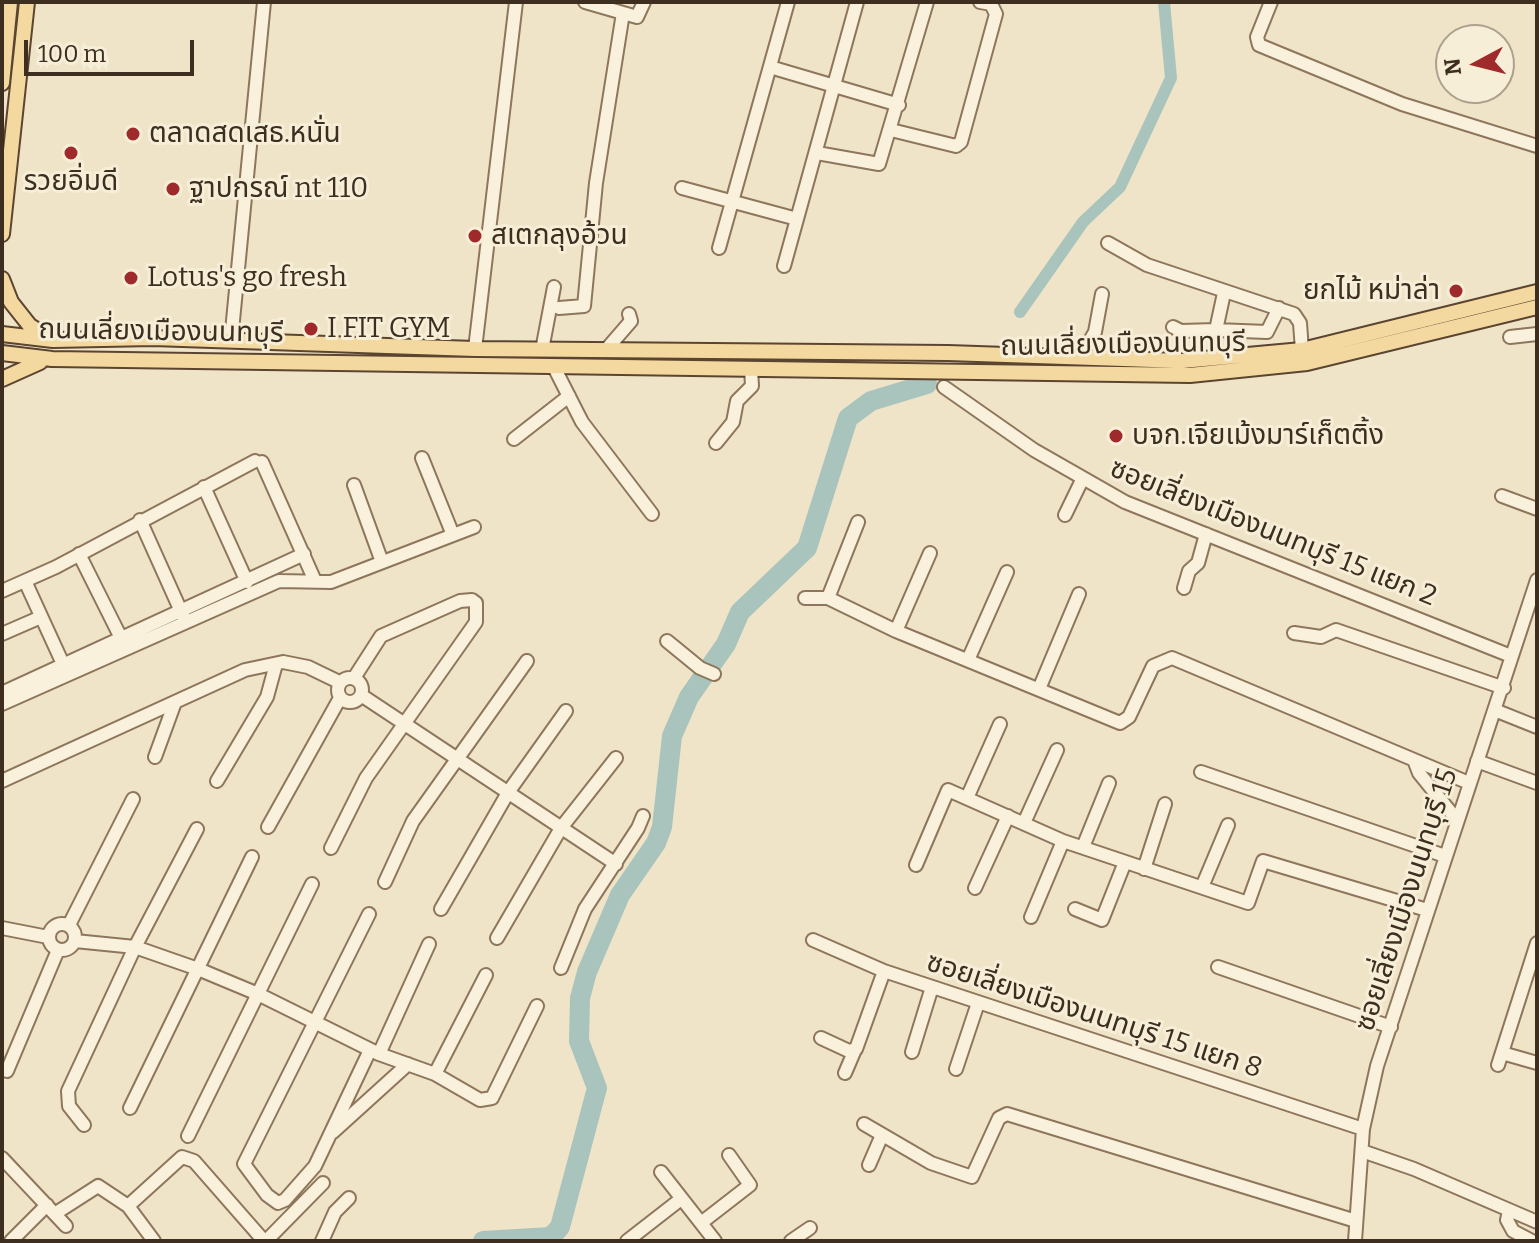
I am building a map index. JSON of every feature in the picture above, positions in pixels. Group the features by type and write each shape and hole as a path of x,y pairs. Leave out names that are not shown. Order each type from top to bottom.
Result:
{"main road":[{"path":"2,234 27,2"},
{"path":"2,83 7,10"},
{"path":"2,279 11,302 30,326 53,340"},
{"name":"ถนนเลี่ยงเมืองนนทบุรี","path":"2,334 53,340 1182,361 1302,350 1537,292"},
{"name":"ถนนเลี่ยงเมืองนนทบุรี","path":"2,353 52,359 1190,375 1307,363 1537,307"},
{"path":"751,369 763,353"},
{"path":"2,379 27,365 52,359"}],"street":[{"path":"231,341 264,2"},
{"path":"475,349 516,2"},
{"path":"585,2 637,17 644,2"},
{"path":"719,248 788,2"},
{"path":"784,266 857,2"},
{"path":"817,153 879,164 899,105 927,2"},
{"path":"891,130 956,146 961,142 996,14 991,4 980,2"},
{"path":"1271,2 1257,37 1259,45 1402,104 1537,146"},
{"path":"559,308 584,306 596,183 623,13"},
{"path":"770,67 899,105"},
{"path":"682,188 797,219"},
{"path":"1108,243 1147,265 1224,293 1279,308 1297,318 1302,350"},
{"path":"542,350 554,287"},
{"path":"1216,330 1224,293"},
{"path":"1080,358 1095,332 1102,294"},
{"path":"1173,327 1181,331 1267,332 1279,308"},
{"path":"605,351 631,321 629,314"},
{"path":"1510,337 1537,334"},
{"path":"554,367 592,436 652,514"},
{"path":"716,443 733,422 737,401 752,386 751,369"},
{"name":"ซอยเลี่ยงเมืองนนทบุรี 15 แยก 2","path":"944,387 1082,480 1125,502 1511,656"},
{"path":"514,439 569,396"},
{"path":"422,458 453,535"},
{"path":"2,591 258,461 315,581"},
{"path":"1065,515 1082,480"},
{"path":"354,485 382,562"},
{"path":"204,487 247,582"},
{"path":"1502,496 1537,509"},
{"path":"140,520 183,616"},
{"path":"828,598 858,522"},
{"path":"2,704 63,664 121,638 183,616 247,582 277,575 331,582 474,527"},
{"path":"1184,588 1189,571 1198,563 1206,534"},
{"path":"896,631 930,553"},
{"path":"79,554 121,638"},
{"path":"2,693 38,682 277,575 304,554"},
{"path":"968,660 1007,572"},
{"name":"ซอยเลี่ยงเมืองนนทบุรี 15","path":"1355,1241 1363,1129 1377,1066 1469,783 1497,711 1511,656 1537,580"},
{"path":"25,581 63,664"},
{"path":"1039,689 1079,594"},
{"path":"805,598 828,598 896,631 1120,723 1129,717 1153,666 1172,658 1469,783"},
{"path":"2,781 245,670 276,664 308,667 339,682 354,678 381,636 460,601 476,603 476,622 403,722 364,782 331,848"},
{"path":"2,634 41,617"},
{"path":"1294,633 1321,637 1336,630 1504,688"},
{"path":"667,641 709,672"},
{"path":"385,882 413,821 456,756 527,661"},
{"path":"217,781 267,697 276,664"},
{"path":"340,698 354,702 361,695 360,683 354,678"},
{"path":"268,827 340,698 339,682"},
{"path":"361,695 616,864"},
{"path":"155,757 174,705"},
{"path":"441,909 509,791 566,711"},
{"path":"1497,711 1537,727"},
{"path":"967,798 1000,724"},
{"path":"1024,823 1057,750"},
{"path":"497,938 561,828 616,758"},
{"path":"1414,760 1419,773 1457,820"},
{"path":"1477,761 1537,783"},
{"path":"1201,772 1445,856"},
{"path":"1083,847 1109,783"},
{"path":"916,865 948,790 1063,841 1248,903 1263,861 1427,910"},
{"path":"75,941 69,925 133,799"},
{"path":"1144,869 1165,804"},
{"path":"561,968 585,909 616,864 643,816"},
{"path":"975,888 1008,816"},
{"path":"1202,887 1228,825"},
{"path":"84,1125 69,1106 68,1091 135,947 197,829"},
{"path":"1031,917 1063,841"},
{"path":"130,1108 252,857"},
{"path":"1075,909 1102,920 1125,862"},
{"path":"188,1136 312,884"},
{"path":"369,914 244,1164 267,1195 278,1203 285,1200 315,1166 429,944"},
{"path":"48,937 55,925 69,925"},
{"path":"2,929 48,937 58,950"},
{"name":"ซอยเลี่ยงเมืองนนทบุรี 15 แยก 8","path":"813,940 884,971 1363,1129"},
{"path":"58,950 66,949 75,941 135,947 198,969 258,994 374,1052 435,1074 480,1100 492,1098 537,1006"},
{"path":"1537,943 1500,1059 1537,1063"},
{"path":"7,1071 58,950"},
{"path":"1218,967 1391,1027"},
{"path":"845,1073 884,971"},
{"path":"435,1074 486,975"},
{"path":"912,1052 932,987"},
{"path":"956,1069 978,1003"},
{"path":"821,1038 854,1052"},
{"path":"330,1135 408,1064"},
{"path":"864,1124 931,1163 972,1177 999,1118 1007,1114 1356,1221"},
{"path":"869,1165 882,1135"},
{"path":"1362,1151 1414,1169 1537,1222"},
{"path":"701,1223 750,1185 729,1155"},
{"path":"128,1206 182,1157 194,1161 265,1241 323,1183"},
{"path":"5,1167 52,1209 66,1226"},
{"path":"661,1172 715,1241"},
{"path":"11,1241 52,1209 98,1186 128,1206 154,1241"},
{"path":"322,1241 335,1212 349,1198"},
{"path":"627,1241 681,1199"},
{"path":"1509,1211 1507,1220 1513,1231 1532,1241"},
{"path":"791,1241 810,1228"}],"waterway":[{"path":"1020,312 1083,222 1120,187 1171,78 1164,2"},
{"path":"483,1241 551,1237 560,1227 597,1088 579,1041 580,998 587,972 620,895 656,843 662,827 672,736 689,697 726,644 740,612 807,548 848,418 871,401 927,384"}],"place":[{"name":"ตลาดสดเสธ.หนั่น","path":"133,134"},
{"name":"รวยอิ่มดี","path":"71,153"},
{"name":"ฐาปกรณ์ nt 110","path":"173,189"},
{"name":"สเตกลุงอ้วน","path":"475,236"},
{"name":"Lotus's go fresh","path":"131,278"},
{"name":"ยกไม้ หม่าล่า","path":"1456,291"},
{"name":"I FIT GYM","path":"311,329"},
{"name":"บจก.เจียเม้งมาร์เก็ตติ้ง","path":"1116,436"}]}
